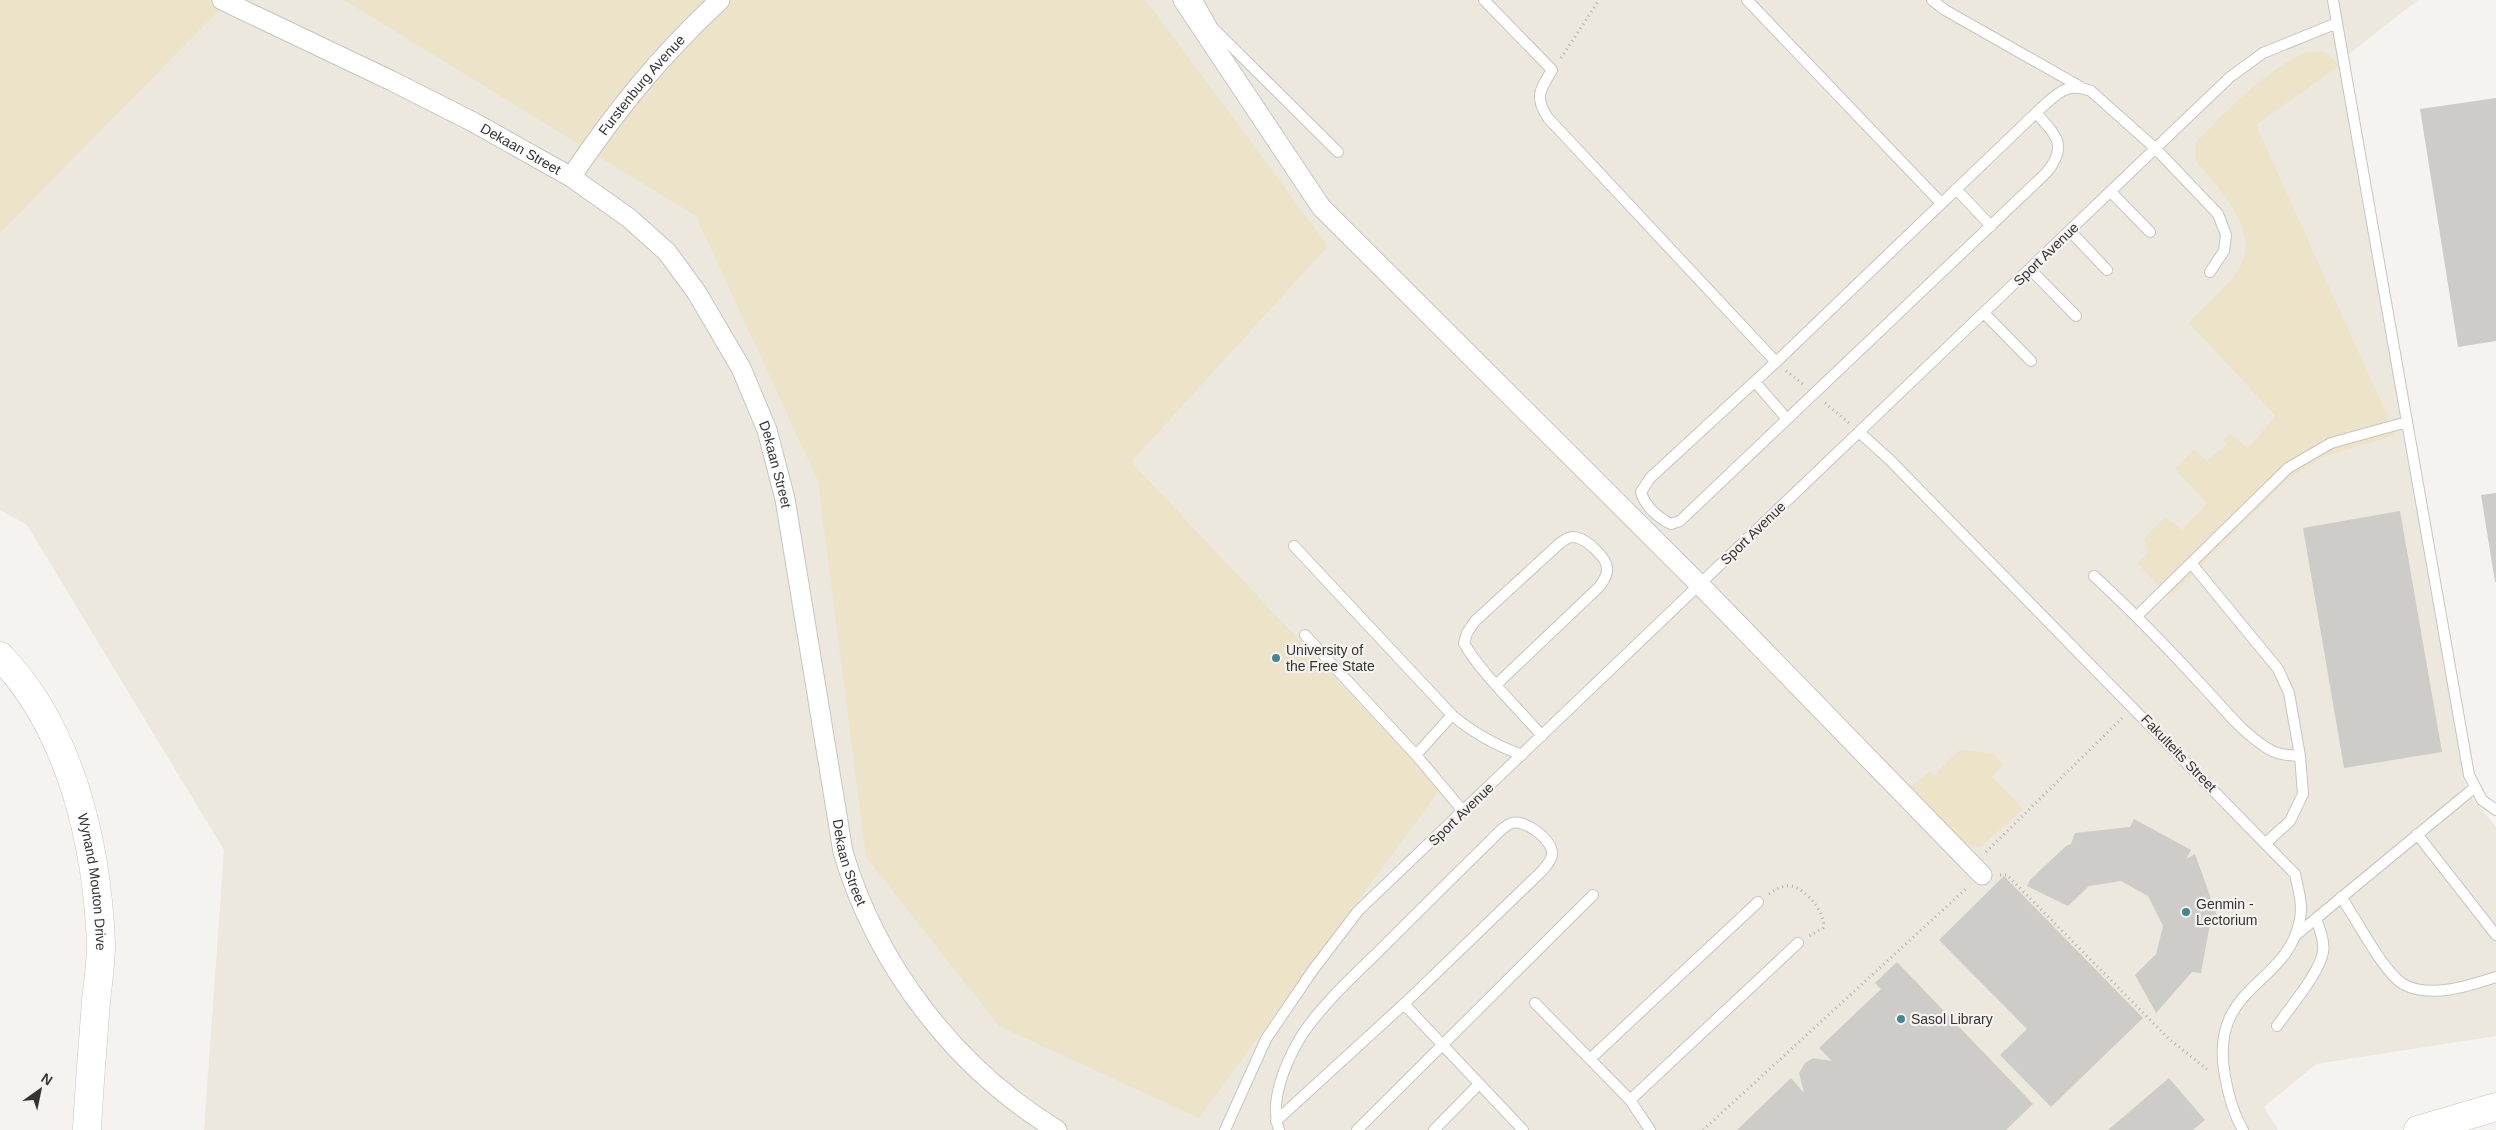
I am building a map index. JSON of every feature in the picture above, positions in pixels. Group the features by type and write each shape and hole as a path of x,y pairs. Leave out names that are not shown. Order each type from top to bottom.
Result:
{"street":[{"name":"Dekaan Street","path":"222,0 392,81 473,122 571,176 629,218 667,252 697,293 741,368 767,430 785,499 843,852 854,890 876,938 929,1017 989,1080 1057,1130"},
{"name":"Furstenburg Avenue","path":"571,176 630,93 675,42 720,0"},
{"path":"1183,0 1321,207 1700,585 1977,870"},
{"name":"Wynand Mouton Drive","path":"0,656 13,670 48,723 62,756 85,827 96,880 101,946 86,1130"},
{"path":"2418,1130 2496,1107"}],"lane":[{"path":"1197,0 1212,28 1338,152"},
{"path":"1484,0 1552,70 1539,96 1540,106 1548,118 1776,362"},
{"path":"1747,0 1941,203"},
{"path":"1932,0 1945,10 2090,91 2156,148 2218,214 2226,235 2224,251 2210,272"},
{"path":"2333,0 2469,775 2474,788 2482,800 2496,810"},
{"name":"Sport Avenue","path":"1225,1130 1266,1039 1312,970 1358,911 2230,77 2263,53 2337,23"},
{"path":"2036,113 2056,135 2057,160 1991,226 1680,521 1671,524 1660,519 1643,499 1641,492 1645,485 2036,113 2066,89 2079,86"},
{"path":"1956,189 1991,226"},
{"path":"2111,192 2150,232"},
{"path":"2070,231 2107,270"},
{"path":"2030,269 2076,316"},
{"path":"1984,313 2031,360"},
{"path":"1754,382 1787,419"},
{"path":"2137,616 2288,468 2331,443 2407,422"},
{"name":"Fakulteits Street","path":"1858,432 1896,467 2295,874 2301,899 2300,919 2295,935 2284,954 2237,1003 2228,1018 2223,1033 2222,1057 2227,1085 2242,1128"},
{"path":"1497,684 1600,586 1606,578 1608,568 1605,561 1585,541 1577,537 1568,538 1560,543 1475,621 1467,633 1464,643 1469,651 1497,684 1542,736"},
{"path":"1294,546 1468,729 1493,744 1522,755"},
{"path":"2191,563 2284,679 2289,693 2300,756 2303,794 2297,811 2290,821 2266,843"},
{"path":"2094,576 2137,616 2254,738 2267,748 2280,754 2300,756"},
{"path":"1305,635 1416,755 1463,811"},
{"path":"1416,755 1452,714"},
{"path":"2295,935 2474,788"},
{"path":"1522,822 1531,826 1550,845 1553,853 1542,871 1277,1126 1277,1095 1287,1065 1299,1039 1341,988 1502,830 1511,824 1522,822"},
{"path":"2417,834 2496,935"},
{"path":"1357,1130 1593,895"},
{"path":"2341,897 2388,970 2402,983 2416,989 2441,991 2496,977"},
{"path":"1590,1059 1758,902"},
{"path":"2277,1026 2316,969 2323,953 2323,943 2316,918"},
{"path":"1630,1100 1798,943"},
{"path":"1535,1003 1630,1100 1650,1130"},
{"path":"1404,1004 1519,1129"},
{"path":"1434,1130 1479,1084"}],"path":[{"path":"1552,70 1599,0"},
{"path":"1703,1130 1977,870 2133,707"},
{"path":"1977,870 2007,875 2169,1038 2227,1085"},
{"path":"1758,902 1780,887 1790,886 1801,889 1823,914 1825,921 1823,928 1798,943"}],"shaded area":[{"name":"University of the Free State","path":"0,0 2418,0 2349,54 2350,85 2405,434 2466,791 2496,827 2496,1036 2316,1064 2264,1107 2278,1130 204,1130 224,850 27,525 0,510"},
{"path":"0,0 229,0 0,233"},
{"path":"344,0 1145,0 1160,19 1328,246 1131,462 1440,789 1199,1118 999,1026 866,857 818,481 696,216"},
{"path":"2306,52 2325,52 2340,65 2256,125 2396,435 2325,456 2286,480 2170,597 2137,563 2148,553 2144,538 2165,517 2182,530 2207,503 2175,469 2194,449 2207,461 2227,444 2223,440 2230,434 2248,448 2276,416 2189,323 2237,272 2245,250 2240,222 2233,208 2195,160 2196,142 2247,92 2275,70"},
{"path":"1960,750 1993,753 2003,765 1992,777 2023,809 1981,847 1972,846 1962,841 1941,826 1907,790 1929,772 1934,775"}],"building":[{"path":"2496,98 2496,341 2458,347 2420,109"},
{"path":"2496,493 2496,582 2495,582 2481,495"},
{"path":"2400,511 2442,752 2344,768 2303,528"},
{"name":"Genmin - Lectorium","path":"2134,819 2191,850 2186,859 2195,854 2218,918 2211,918 2201,973 2192,972 2156,1013 2135,975 2156,954 2163,926 2148,896 2121,881 2089,886 2068,906 2027,886 2030,880 2066,846 2071,844 2075,833 2130,827"},
{"path":"2004,876 2143,1018 2051,1107 2000,1055 2027,1029 1939,940"},
{"name":"Sasol Library","path":"1897,962 2033,1104 2006,1130 1737,1130 1791,1078 1804,1093 1799,1073 1805,1063 1813,1058 1832,1061 1819,1048 1881,989 1875,983"},
{"path":"2169,1078 2205,1120 2193,1130 2108,1130"}],"place":[{"name":"University of the Free State","path":"1276,658"},
{"name":"Genmin - Lectorium","path":"2186,912"},
{"name":"Sasol Library","path":"1901,1019"}]}
